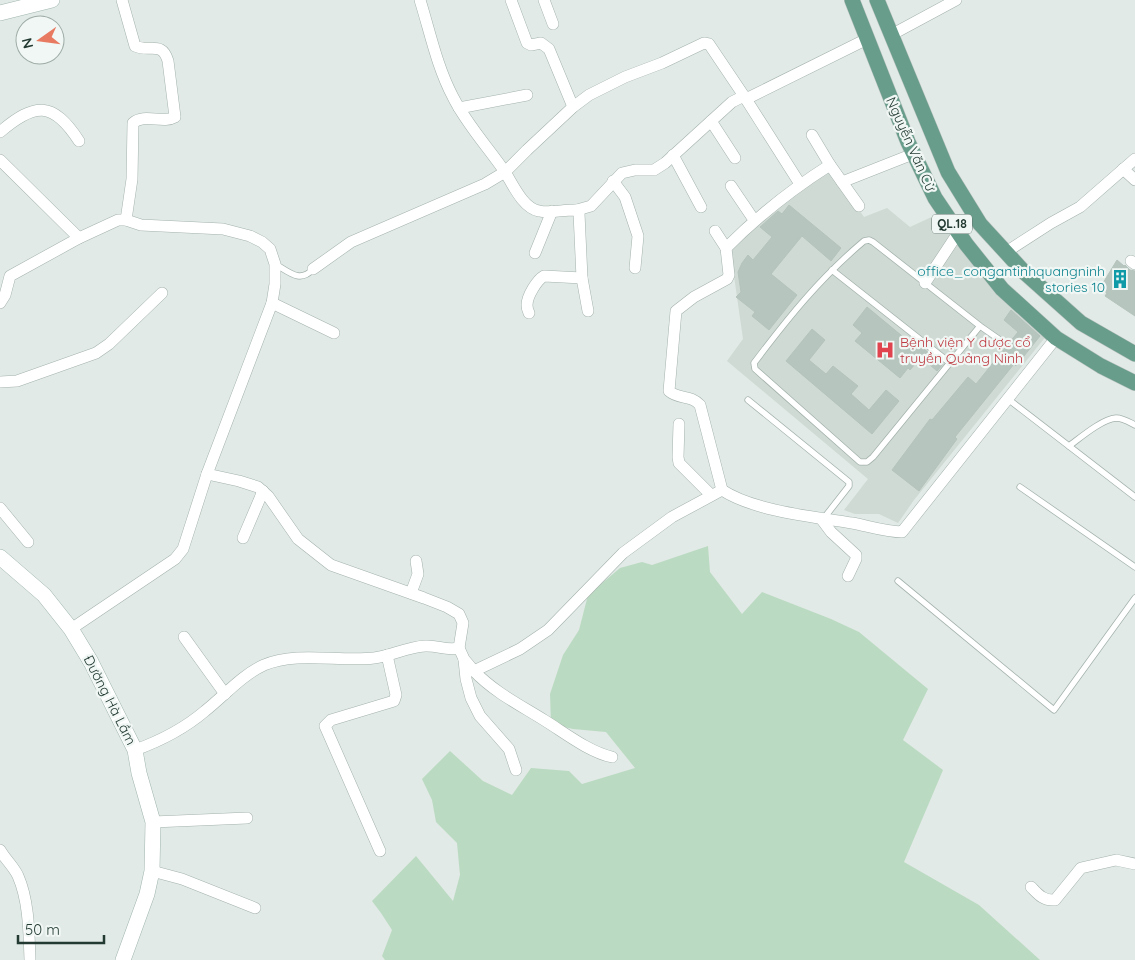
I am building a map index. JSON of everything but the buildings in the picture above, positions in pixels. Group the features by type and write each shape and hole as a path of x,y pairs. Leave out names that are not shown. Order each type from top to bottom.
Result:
{"main road":[{"path":"0,13 52,0"},
{"name":"Nguyễn Văn Cừ","path":"852,0 913,154 936,198 958,233 1002,289 1056,338 1101,366 1135,383"},
{"name":"Nguyễn Văn Cừ","path":"877,0 948,172 980,224 1025,273 1080,323 1135,354"},
{"name":"Đường Hà Lầm","path":"0,556 44,595 71,630 91,662 135,750 152,822 152,871 148,894 123,960"}],"street":[{"path":"122,0 135,46 139,48 157,48 166,54 174,117 170,120 138,119 133,123 132,179 126,220"},
{"path":"420,0 441,70 453,97 515,189 529,206 539,212 577,210 591,206 622,173 635,170 654,170 732,102 867,38"},
{"path":"511,0 527,43 530,45 541,43 549,49 573,107"},
{"path":"544,0 553,24"},
{"path":"891,35 956,0"},
{"path":"313,270 351,242 485,184 505,172 526,150 589,95 625,77 707,43 710,44 745,97 800,184"},
{"path":"460,108 527,96"},
{"path":"0,132 25,113 45,111 62,118 69,124 80,140"},
{"path":"711,121 735,158"},
{"path":"812,135 830,165 859,206"},
{"path":"842,182 913,154"},
{"path":"673,155 701,207"},
{"path":"1006,252 1045,226 1080,207 1135,159"},
{"path":"0,160 79,238"},
{"path":"726,248 754,220 800,184 830,165"},
{"path":"1123,170 1135,180"},
{"path":"613,181 625,197 638,236 634,268"},
{"path":"731,186 754,220"},
{"path":"577,210 579,213 582,278 588,311"},
{"path":"535,253 552,211"},
{"path":"0,303 5,295 5,274 118,220 126,220 141,225 223,229 250,236 262,242 270,249 275,264 275,284 272,303 207,474 183,549 175,558 71,630"},
{"path":"715,231 726,248 729,275 727,279 694,297 676,311 668,385 669,391 673,394 693,398 700,405 716,492"},
{"path":"925,283 958,233"},
{"path":"529,313 527,305 530,294 540,278 544,276 582,278"},
{"path":"0,382 18,382 96,353 109,344 162,293"},
{"path":"272,303 334,333"},
{"path":"679,424 679,463 716,492 822,520 902,532 1056,338"},
{"path":"207,474 258,487 263,491 298,539 331,565 411,593 447,607 459,614 463,623 461,653 471,698 480,716 509,749 516,770"},
{"path":"243,538 263,491"},
{"path":"474,671 520,649 548,630 624,553 672,517 716,492"},
{"path":"0,508 28,542"},
{"path":"822,520 831,532 856,555 848,576"},
{"path":"411,593 418,574 416,561"},
{"path":"184,637 225,694"},
{"path":"135,750 151,744 185,725 203,713 250,673 265,664 283,659 373,658 420,647 435,646 461,653 486,684 600,754 612,757"},
{"path":"380,851 325,726 331,720 394,701 396,694 387,655"},
{"path":"152,822 247,818"},
{"path":"0,850 17,874 22,888 29,927 30,960"},
{"path":"1031,887 1042,898 1050,901 1055,900 1081,868 1116,860 1135,864"},
{"path":"152,871 182,879 255,908"}],"lane":[{"path":"980,326 868,462 860,462 755,368 754,363 792,312 832,270 864,241 869,240 980,326 1004,342"},
{"path":"275,264 298,277 308,275 313,270"},
{"path":"832,270 950,363"},
{"path":"1008,399 1135,497"},
{"path":"748,400 849,482 849,486 822,520"},
{"path":"1068,446 1104,422 1114,418 1123,419 1135,425"},
{"path":"1020,487 1135,567"},
{"path":"898,581 1054,710 1135,598"}],"shaded area":[{"name":"Bệnh viện Y dược cổ truyền Quảng Ninh","path":"830,168 864,217 887,208 910,227 936,215 991,286 1047,335 914,500 898,523 879,514 855,514 844,510 868,479 727,361 743,339 730,248 756,223"}],"green space":[{"path":"708,546 710,572 742,614 762,592 831,619 859,632 928,689 903,740 943,770 904,862 979,905 1040,960 385,960 382,956 392,930 372,901 416,856 453,901 460,875 457,843 436,822 432,800 422,779 450,751 483,781 512,795 531,768 569,771 582,784 635,768 606,732 573,729 551,724 550,694 563,655 579,630 588,595 620,568 642,562 652,565"}],"place":[{"name":"office_congantinhquangninh stories 10","path":"1120,279"},
{"name":"Bệnh viện Y dược cổ truyền Quảng Ninh","path":"885,350"}]}
